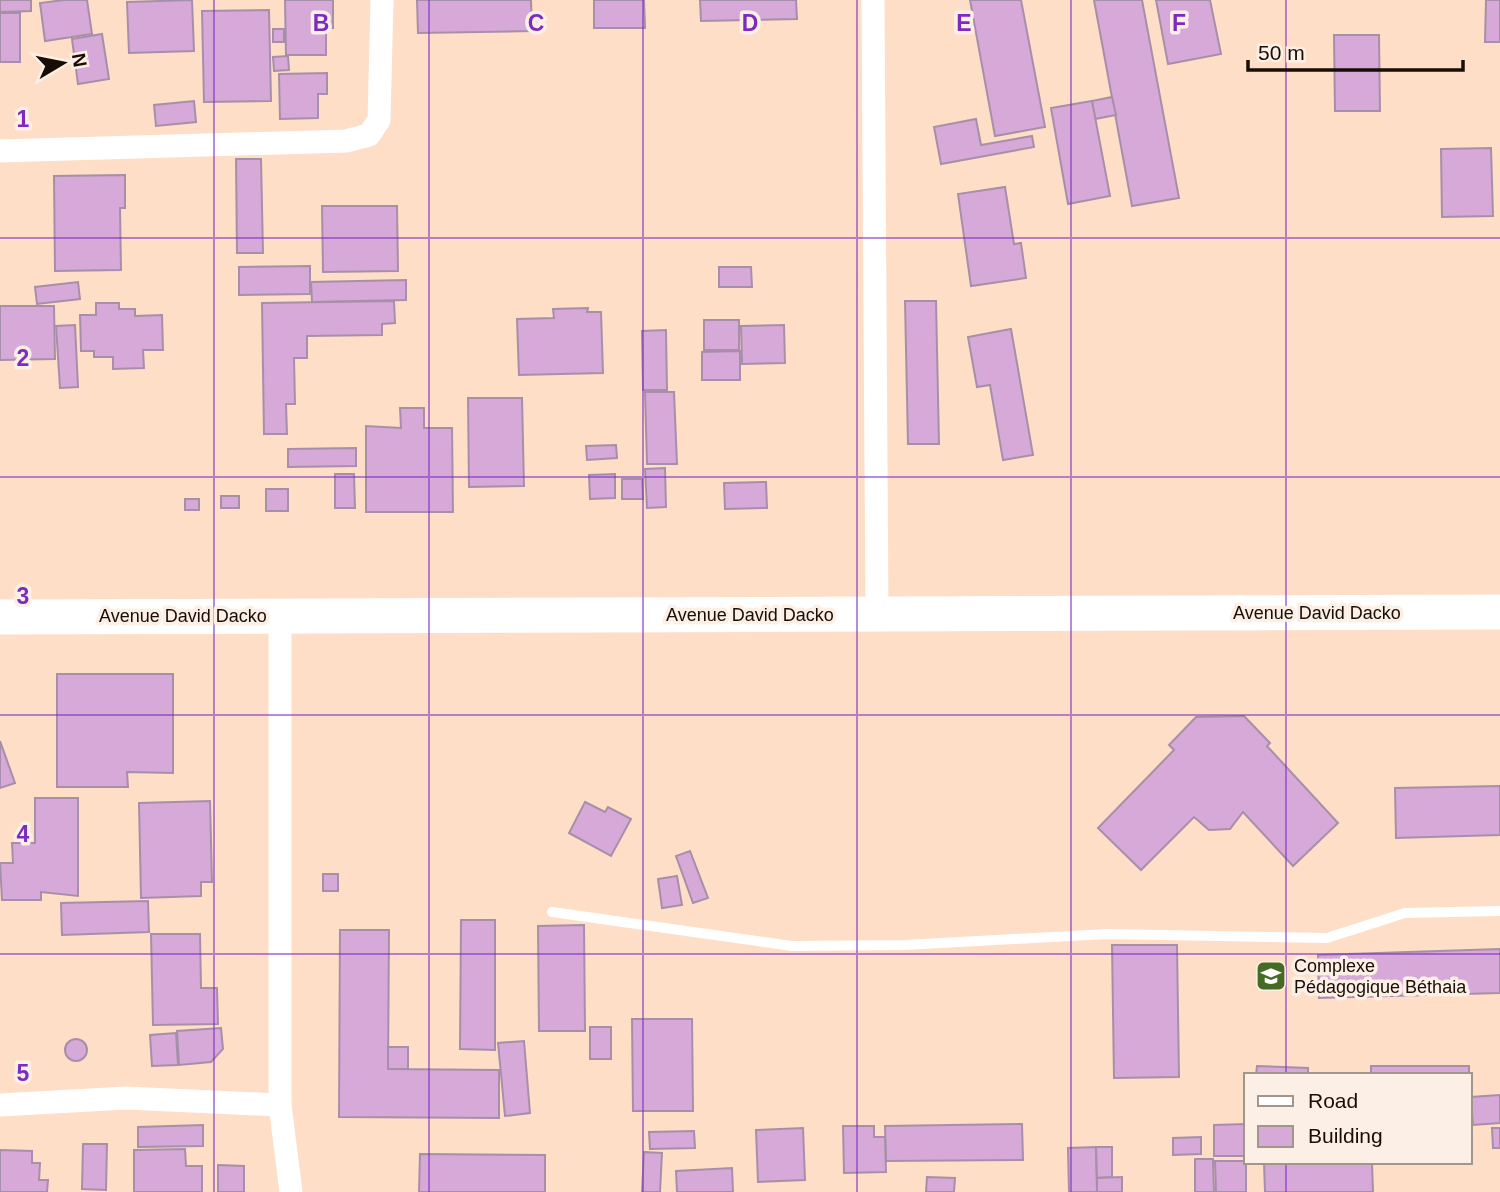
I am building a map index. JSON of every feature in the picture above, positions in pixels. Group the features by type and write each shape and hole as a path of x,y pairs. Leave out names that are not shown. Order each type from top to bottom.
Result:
{"main road":[{"name":"Avenue David Dacko","path":"0,617 1500,612"}],"street":[{"path":"0,151 346,141 369,135 379,120 382,0"},
{"path":"873,0 877,615"},
{"path":"280,616 280,1105 291,1192"},
{"path":"0,1105 126,1098 280,1105"}],"lane":[{"path":"552,912 792,946 817,946 905,945 1107,934 1327,938 1405,913 1500,911"}],"building":[{"path":"0,0 31,0 31,11 0,12"},
{"path":"87,0 92,34 45,41 40,3"},
{"path":"192,0 194,51 129,53 127,2"},
{"path":"285,0 333,0 333,28 326,28 326,55 286,55"},
{"path":"417,0 531,0 532,31 418,33"},
{"path":"594,0 644,0 645,28 594,28"},
{"path":"700,0 796,0 797,19 701,21"},
{"path":"970,0 1021,0 1045,127 995,136"},
{"path":"1094,0 1142,0 1179,198 1132,206"},
{"path":"1156,0 1210,0 1221,54 1168,64"},
{"path":"1486,0 1500,0 1500,42 1485,42"},
{"path":"269,10 271,101 204,102 202,11"},
{"path":"0,13 20,13 20,62 0,62"},
{"path":"273,29 284,29 284,42 273,42"},
{"path":"102,34 109,79 78,84 72,39"},
{"path":"1334,35 1379,35 1380,111 1335,111"},
{"path":"288,56 289,70 274,71 273,57"},
{"path":"327,73 327,94 318,94 318,118 280,119 279,74"},
{"path":"1112,97 1116,115 1095,119 1092,101"},
{"path":"194,101 196,122 156,126 154,105"},
{"path":"1092,101 1110,196 1068,204 1051,108"},
{"path":"976,119 981,145 1032,136 1034,147 941,164 934,127"},
{"path":"1491,148 1493,216 1442,217 1441,149"},
{"path":"236,159 261,159 263,253 237,253"},
{"path":"125,175 125,208 120,208 121,270 55,271 54,176"},
{"path":"1005,187 1014,244 1021,243 1026,278 971,286 958,194"},
{"path":"322,206 397,206 398,271 323,272"},
{"path":"310,266 310,294 239,295 239,267"},
{"path":"719,267 751,267 752,287 719,287"},
{"path":"406,280 406,300 312,302 311,282"},
{"path":"78,282 80,299 37,304 35,287"},
{"path":"394,301 395,323 382,324 382,335 307,336 307,358 294,358 295,404 286,404 287,434 264,434 262,303"},
{"path":"905,301 936,301 939,444 908,444"},
{"path":"96,303 119,303 119,309 135,309 135,316 162,315 163,350 143,350 144,368 113,369 113,357 94,357 94,351 81,351 80,315 96,315"},
{"path":"0,306 54,306 55,359 0,360"},
{"path":"588,308 587,312 601,312 603,373 519,375 517,319 554,318 553,309"},
{"path":"704,320 739,320 739,350 704,350"},
{"path":"75,325 78,387 60,388 56,326"},
{"path":"784,325 785,363 742,364 741,326"},
{"path":"1011,329 1033,455 1003,460 990,385 977,387 968,337"},
{"path":"666,330 667,390 643,390 642,331"},
{"path":"740,351 740,380 702,380 702,352"},
{"path":"645,392 674,392 677,464 647,464"},
{"path":"468,398 522,398 524,486 469,487"},
{"path":"400,408 424,408 424,428 452,428 453,512 366,512 366,426 401,428"},
{"path":"616,445 617,458 587,460 586,446"},
{"path":"356,448 356,466 288,467 288,449"},
{"path":"665,468 666,507 647,508 645,469"},
{"path":"335,474 354,474 355,508 335,508"},
{"path":"615,474 615,498 590,499 589,475"},
{"path":"622,479 642,479 643,499 622,499"},
{"path":"766,482 767,508 725,509 724,483"},
{"path":"266,489 288,489 288,511 266,511"},
{"path":"221,496 239,496 239,508 221,508"},
{"path":"185,499 199,499 199,510 185,510"},
{"path":"57,674 173,674 173,773 127,772 128,787 57,787"},
{"path":"1244,716 1270,743 1267,746 1338,823 1293,866 1243,812 1230,829 1209,830 1194,817 1141,870 1098,828 1174,750 1169,745 1196,717"},
{"path":"0,741 15,783 0,788"},
{"path":"1500,786 1500,835 1396,838 1395,788"},
{"path":"35,798 78,798 78,896 41,892 41,900 2,900 0,863 13,863 12,843 35,843"},
{"path":"210,801 212,882 201,882 201,896 141,898 139,803"},
{"path":"585,802 605,812 608,807 631,819 611,856 569,833"},
{"path":"690,851 708,898 693,903 676,856"},
{"path":"323,874 338,874 338,891 323,891"},
{"path":"677,876 682,905 662,908 658,879"},
{"path":"148,901 149,932 62,935 61,903"},
{"path":"461,920 495,920 495,1050 460,1049"},
{"path":"584,925 585,1031 539,1031 538,926"},
{"path":"340,930 389,930 388,1069 499,1070 499,1118 339,1117"},
{"path":"151,934 200,934 201,988 217,988 218,1024 153,1025"},
{"path":"1112,945 1177,945 1179,1077 1114,1078"},
{"path":"1500,949 1500,993 1319,998 1318,955"},
{"path":"632,1019 692,1019 693,1111 633,1111"},
{"path":"590,1027 611,1027 611,1059 590,1059"},
{"path":"221,1028 223,1049 211,1062 179,1065 177,1031"},
{"path":"176,1033 178,1065 152,1066 150,1035"},
{"path":"76,1039 84,1042 87,1050 84,1058 76,1061 68,1058 65,1050 68,1042"},
{"path":"524,1041 530,1113 505,1116 498,1043"},
{"path":"388,1047 408,1047 408,1069 388,1069"},
{"path":"1257,1066 1308,1068 1308,1073 1256,1073"},
{"path":"1371,1066 1469,1066 1469,1073 1371,1073"},
{"path":"1500,1095 1500,1123 1473,1125 1472,1097"},
{"path":"1022,1124 1023,1160 886,1161 885,1126"},
{"path":"1244,1124 1244,1156 1214,1156 1214,1125"},
{"path":"203,1125 203,1146 138,1147 138,1127"},
{"path":"843,1126 874,1126 874,1137 885,1137 886,1172 844,1173"},
{"path":"803,1128 805,1180 758,1182 756,1130"},
{"path":"1492,1128 1500,1128 1500,1148 1493,1148"},
{"path":"694,1131 695,1148 650,1149 649,1132"},
{"path":"1201,1137 1201,1154 1173,1155 1173,1138"},
{"path":"83,1144 107,1144 106,1190 82,1189"},
{"path":"1096,1147 1097,1192 1069,1192 1068,1148"},
{"path":"1096,1147 1112,1147 1112,1177 1097,1178"},
{"path":"185,1149 186,1166 202,1166 202,1192 134,1192 134,1150"},
{"path":"0,1150 32,1151 32,1163 40,1163 39,1180 48,1180 47,1192 0,1192"},
{"path":"644,1152 662,1153 660,1192 642,1192"},
{"path":"420,1154 545,1155 545,1192 419,1192"},
{"path":"1195,1159 1213,1159 1214,1192 1195,1192"},
{"path":"1215,1161 1244,1161 1246,1192 1216,1192"},
{"path":"1264,1164 1372,1164 1373,1192 1265,1192"},
{"path":"218,1165 244,1166 244,1192 218,1192"},
{"path":"732,1168 733,1192 677,1192 676,1171"},
{"path":"927,1177 955,1178 954,1192 926,1192"},
{"path":"1122,1177 1122,1192 1097,1192 1097,1178"}],"place":[{"name":"Complexe Pédagogique Béthaia","path":"1271,976"}]}
